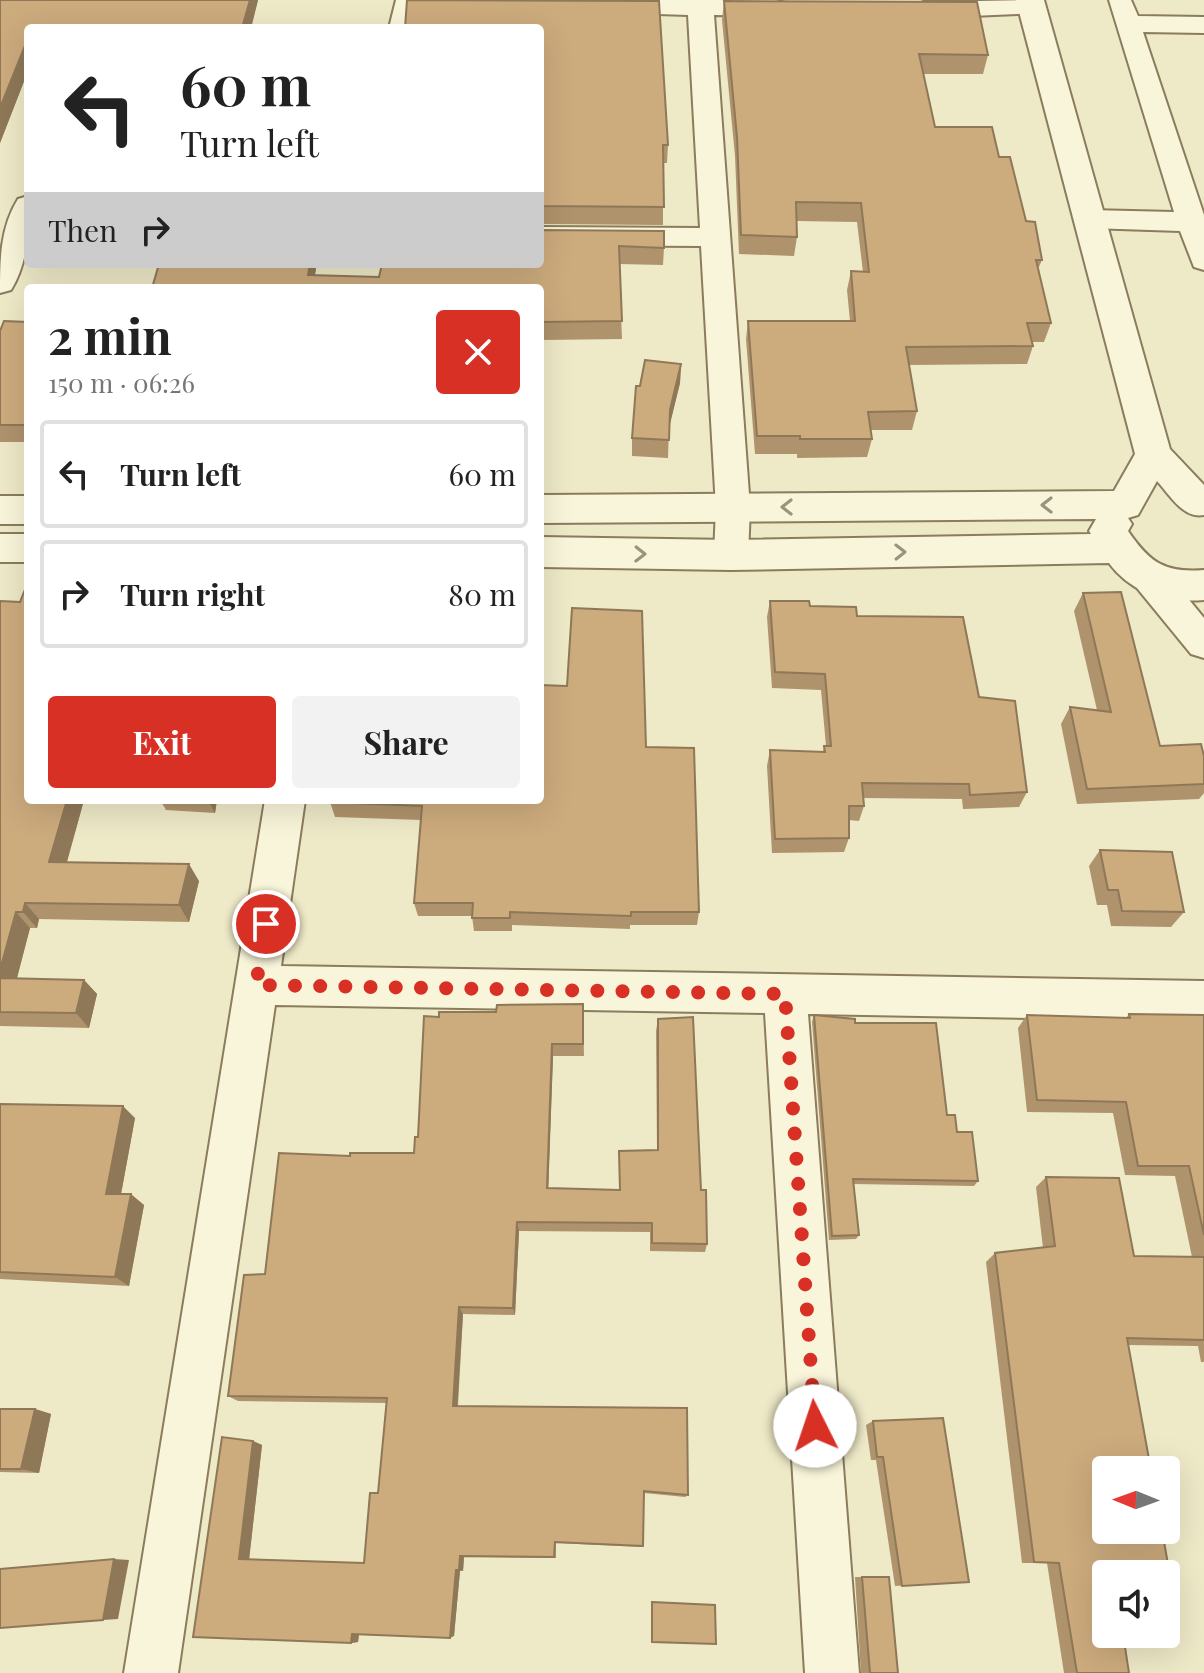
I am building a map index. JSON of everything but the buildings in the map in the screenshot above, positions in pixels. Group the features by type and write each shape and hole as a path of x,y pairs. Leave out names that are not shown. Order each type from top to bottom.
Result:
{"street":[{"path":"577,7 701,4 796,8"},
{"path":"701,4 733,508 731,555"},
{"path":"907,10 1031,4 1153,454 1202,504"},
{"path":"406,11 438,6"},
{"path":"1204,25 1124,12 1182,222 1204,260"},
{"path":"0,283 24,215"},
{"path":"1089,219 1182,222"},
{"path":"544,236 715,237"},
{"path":"1153,454 1108,531 1117,548 1134,568 1150,578 1169,585 1204,585"},
{"path":"544,509 1125,505 1140,497 1159,494 1202,504"},
{"path":"0,510 24,510"},
{"path":"0,548 24,548"},
{"path":"544,552 731,555 1117,548"},
{"path":"1150,578 1204,644"},
{"path":"151,1673 284,804"},
{"path":"256,985 1204,1001"},
{"path":"785,994 832,1673"}],"route":[{"path":"266,924 256,985 785,994 815,1426"}]}
